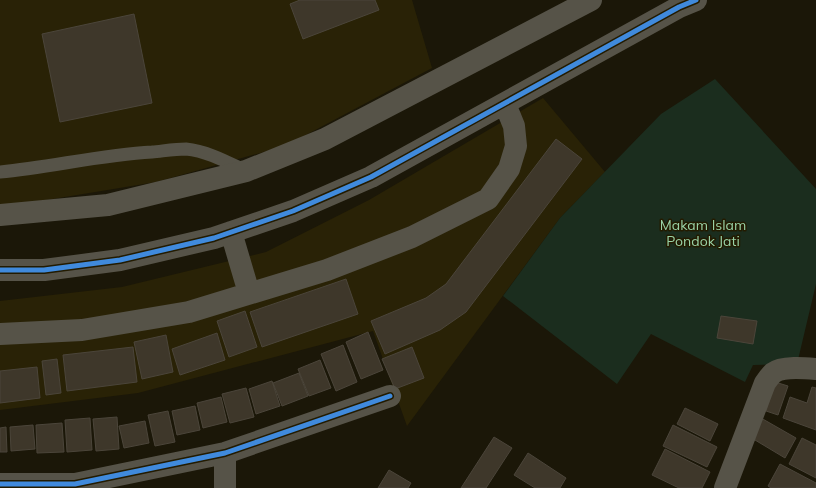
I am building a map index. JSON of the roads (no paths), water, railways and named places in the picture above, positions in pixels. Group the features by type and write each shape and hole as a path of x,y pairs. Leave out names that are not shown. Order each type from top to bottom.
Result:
{"street":[{"path":"0,215 108,204 246,171 325,139 591,0"},
{"path":"0,270 44,270 120,260 214,238 294,211 371,177 679,7 696,0"},
{"path":"0,334 82,330 189,312 327,270 412,237 488,199 509,169 516,146 514,126 505,104"},
{"path":"231,232 248,293"},
{"path":"725,488 765,383 774,372 785,369 816,369"},
{"path":"0,484 75,486 225,452 390,396"},
{"path":"225,452 225,488"}],"lane":[{"path":"0,172 33,169 96,157 186,150 214,156 246,171"}],"park label":[{"name":"Makam Islam Pondok Jati","path":"703,234"}]}
